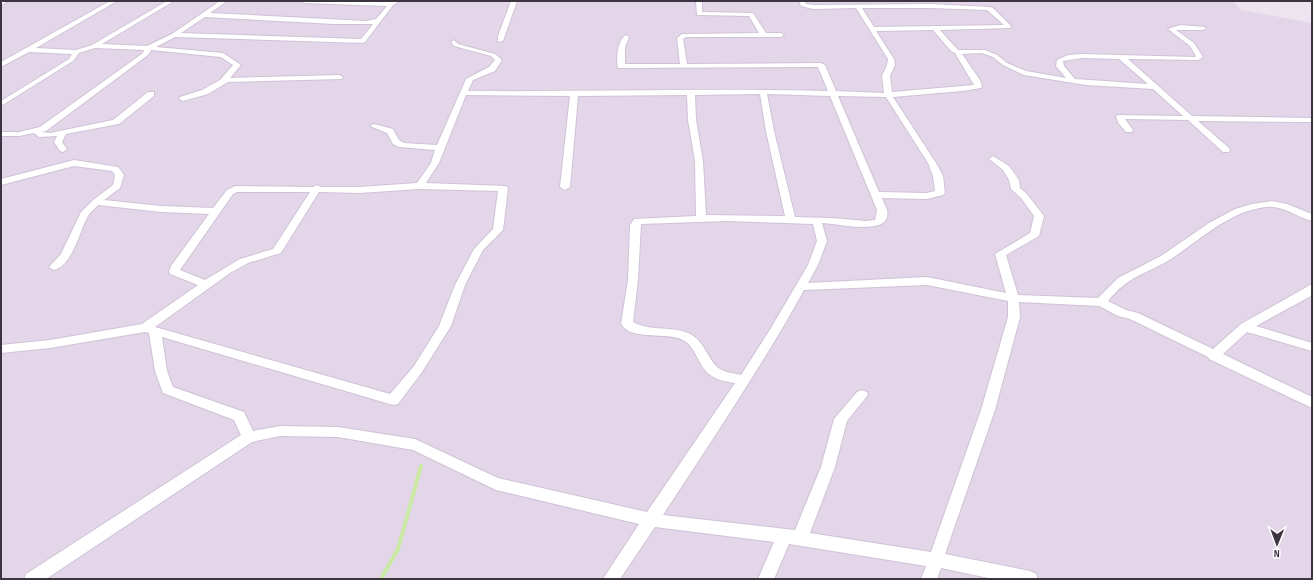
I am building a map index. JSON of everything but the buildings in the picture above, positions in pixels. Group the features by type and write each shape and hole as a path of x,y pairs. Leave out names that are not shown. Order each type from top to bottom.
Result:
{"street":[{"path":"1,3 6,1"},
{"path":"1,65 30,50 114,1"},
{"path":"30,50 77,52 94,46 171,1"},
{"path":"1,134 19,134 43,129 146,54 148,48 174,35 224,1"},
{"path":"304,1 391,4"},
{"path":"174,35 225,38 363,41 391,4 397,1"},
{"path":"500,41 514,1"},
{"path":"699,1 699,14 751,14 763,34"},
{"path":"802,1 803,4 813,7 929,4 988,8 992,10 1009,27 871,29"},
{"path":"858,7 891,59 891,65 886,76 888,94 932,163 938,176 940,193 927,196 876,195"},
{"path":"203,15 334,22 366,23 378,21"},
{"path":"1073,81 1060,66 1060,60 1068,57 1082,56 1200,57 1193,46 1176,34 1172,29 1180,27 1203,28"},
{"path":"463,93 574,94 763,92 888,94 962,89 978,86 976,80 957,52 935,28"},
{"path":"684,65 680,38 684,35 781,35"},
{"path":"626,37 622,47 622,66 821,65 882,210 882,217 878,222 869,224 830,220 817,221 791,219 636,221 633,280 627,324 634,330 675,333 688,338 697,347 714,370 722,375 744,380"},
{"path":"190,51 225,38"},
{"path":"420,186 435,163 470,79 492,69 500,60 493,55 456,45 454,42"},
{"path":"94,46 148,48 223,55 237,65 224,80 226,80"},
{"path":"957,52 983,51 995,56 1005,64 1024,73 1086,83 1155,87"},
{"path":"1,104 71,60 77,52"},
{"path":"1120,56 1226,150"},
{"path":"183,99 205,92 226,80 339,77"},
{"path":"763,92 770,131 791,219"},
{"path":"691,93 692,120 699,161 701,219"},
{"path":"35,130 39,135 63,133 116,122 151,94"},
{"path":"565,187 574,94"},
{"path":"1129,130 1123,124 1120,117 1312,120"},
{"path":"374,126 390,131 396,142 402,145 440,148"},
{"path":"63,133 58,142 63,149"},
{"path":"929,579 988,410 1014,317 1013,298 1000,254 1035,234 1039,216 1024,196 1016,189 1014,180 1006,168 993,159"},
{"path":"1,182 74,163 115,169 120,175 117,186 96,202 84,214 66,255 54,267"},
{"path":"1,349 50,344 150,330 393,400 418,369 445,326 460,285 479,248 498,230 503,188 420,186 359,190 318,188 235,189 230,192 215,211 175,268 174,272 207,285"},
{"path":"150,330 207,285 244,261 277,251 318,188"},
{"path":"96,202 161,209 215,211"},
{"path":"1101,302 1122,281 1165,258 1222,220 1248,208 1275,204 1292,209 1312,218"},
{"path":"611,579 652,520 744,380 814,265 822,242 817,221"},
{"path":"801,287 927,281 1013,298 1101,302 1122,313 1134,316 1213,356 1312,403"},
{"path":"1213,356 1245,327 1312,288"},
{"path":"1245,327 1312,347"},
{"path":"150,330 161,371 168,390 239,416 249,437"},
{"path":"800,538 828,467 841,419 862,395"},
{"path":"32,579 249,437 280,431 338,432 415,445 496,484 652,520 800,538 936,560 1030,579"},
{"path":"766,579 784,536"}],"shaded area":[{"path":"1,1 1233,1 1241,10 1312,23 1312,579 1,579"}],"waterway":[{"path":"381,579 398,549 421,466"}]}
